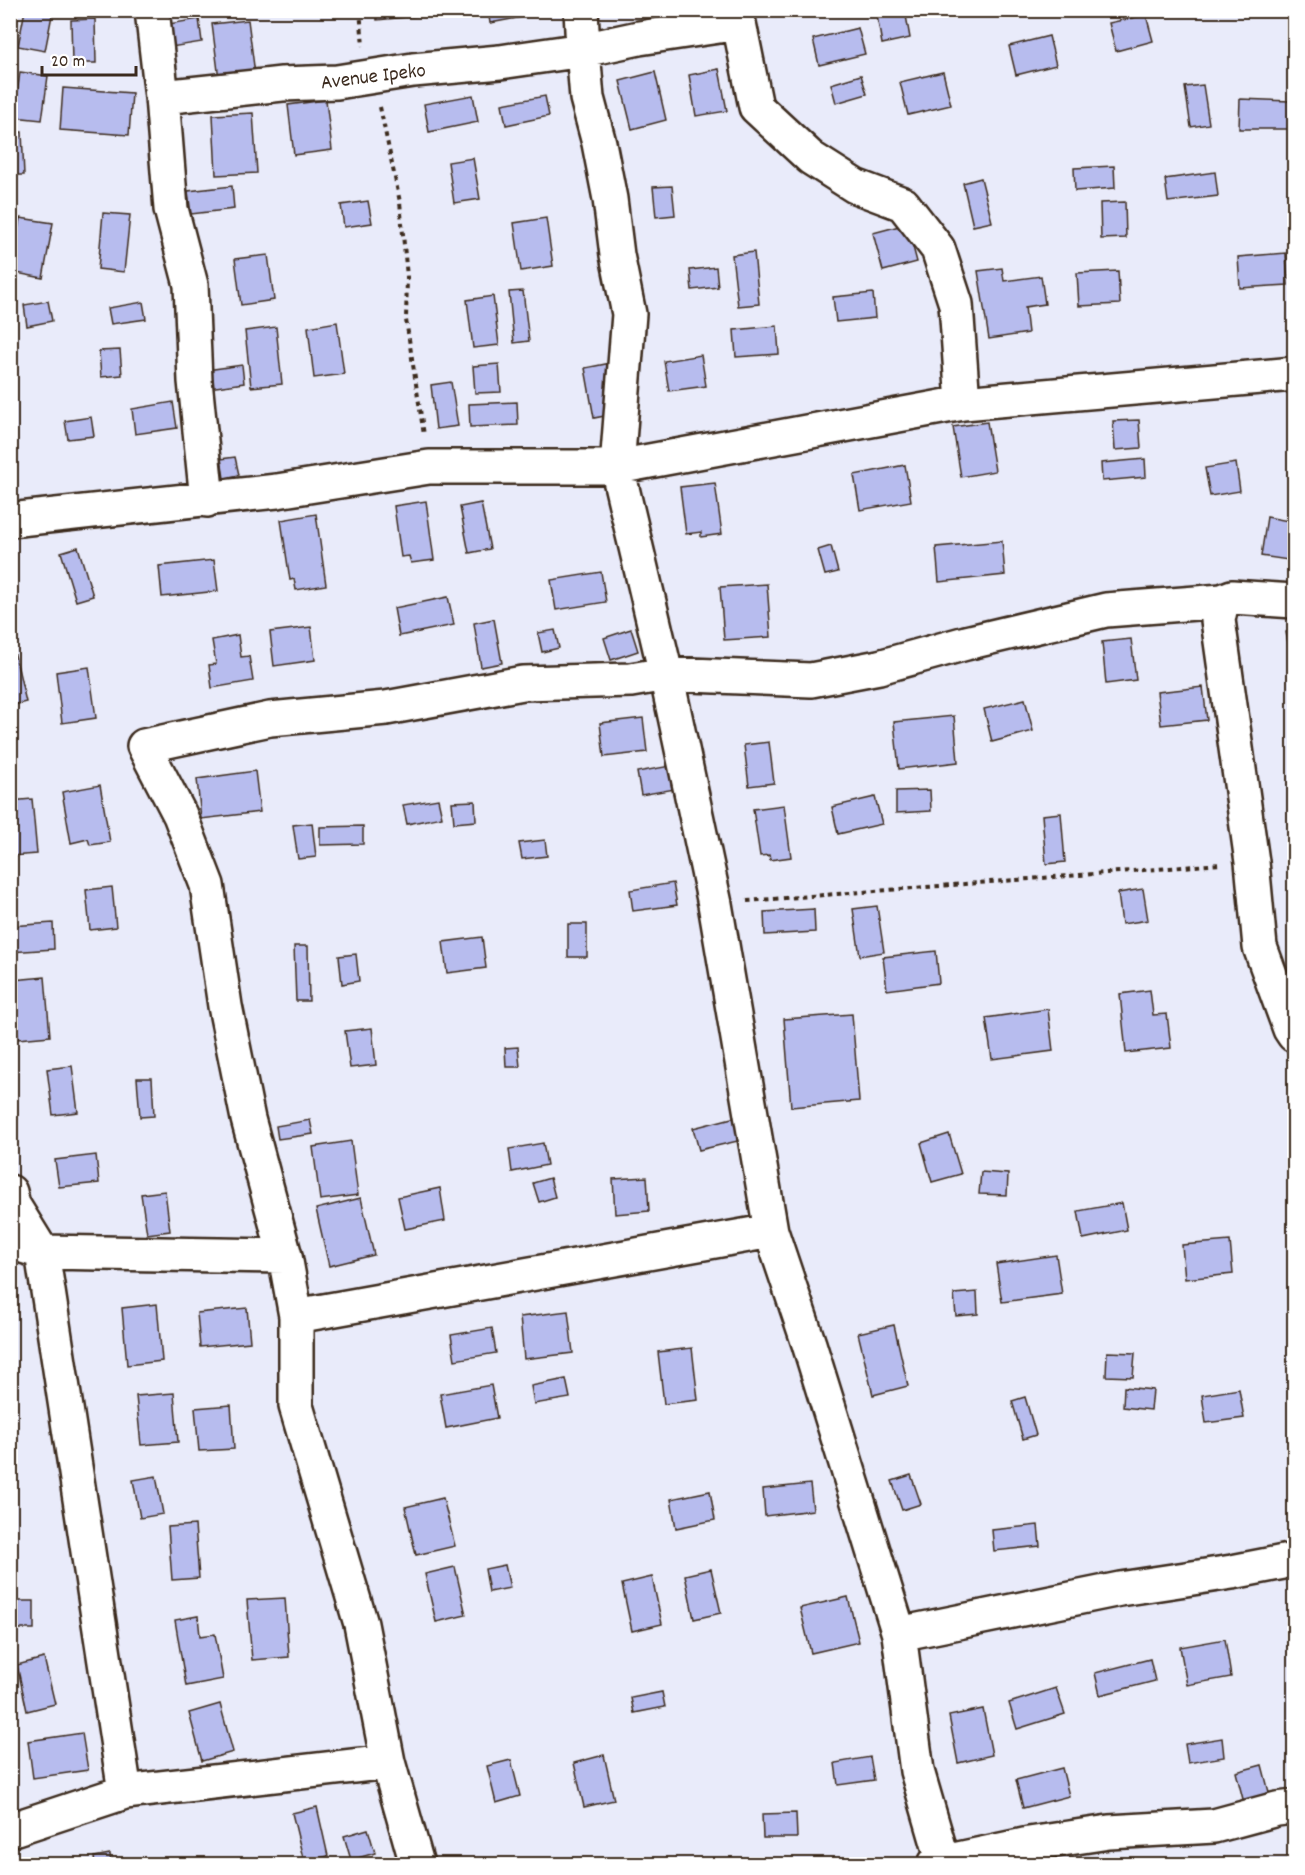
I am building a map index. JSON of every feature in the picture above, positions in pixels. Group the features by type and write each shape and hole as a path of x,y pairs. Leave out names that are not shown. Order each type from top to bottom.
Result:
{"street":[{"path":"152,10 171,209 191,285 195,381 207,500"},
{"path":"581,10 587,98 610,199 617,255 629,314 617,467 666,674 715,903 771,1231 810,1344 899,1634 917,1771 941,1864 1029,1844 1109,1832 1214,1826 1277,1809 1294,1807"},
{"name":"Avenue Ipeko","path":"162,97 282,84 337,82 413,70 500,62 738,23 756,107 811,158 855,186 903,204 938,249 956,304 963,403"},
{"path":"10,520 207,500 429,467 617,467 963,403 1294,374"},
{"path":"417,1864 388,1762 361,1624 296,1407 296,1316 285,1256 248,1119 225,1006 207,885 180,815 144,746 270,719 386,708 523,683 631,680 666,674 811,680 879,667 966,643 1106,610 1222,601 1232,597 1294,601"},
{"path":"1222,601 1218,620 1219,638 1252,862 1260,947 1294,1035"},
{"path":"10,1192 13,1205 42,1252 125,1792"},
{"path":"296,1316 771,1231"},
{"path":"10,1242 42,1252 285,1256"},
{"path":"899,1634 1120,1589 1294,1560"},
{"path":"10,1830 125,1792 388,1762"}],"path":[{"path":"360,10 363,51 375,76 400,202 407,277 406,320 429,467"},
{"path":"715,903 1252,862"}],"building":[{"path":"25,10 53,10 45,51 18,46"},
{"path":"376,10 417,10 417,16 377,20"},
{"path":"488,10 533,10 534,15 490,23"},
{"path":"876,10 905,10 910,38 882,44"},
{"path":"1146,15 1153,41 1116,51 1109,23"},
{"path":"95,19 96,63 72,63 71,20"},
{"path":"199,19 202,42 165,48 162,25"},
{"path":"248,20 255,74 219,79 212,24"},
{"path":"858,28 865,54 819,65 813,39"},
{"path":"1049,36 1056,65 1016,75 1009,46"},
{"path":"719,69 727,111 696,116 689,75"},
{"path":"20,72 48,76 42,120 14,117"},
{"path":"655,72 666,120 632,129 620,81"},
{"path":"943,72 951,105 908,115 900,82"},
{"path":"861,75 867,94 836,103 831,84"},
{"path":"1203,85 1209,124 1191,127 1185,87"},
{"path":"63,88 132,93 129,135 60,130"},
{"path":"473,95 478,122 429,132 424,104"},
{"path":"545,96 549,116 506,125 502,104"},
{"path":"1240,99 1290,101 1289,129 1239,129"},
{"path":"326,100 332,150 294,155 288,105"},
{"path":"253,113 257,173 216,175 213,115"},
{"path":"10,132 22,132 24,175 10,175"},
{"path":"473,158 480,199 454,203 448,162"},
{"path":"1114,166 1115,188 1075,191 1074,168"},
{"path":"1215,172 1218,196 1168,202 1165,179"},
{"path":"981,178 992,222 973,226 963,183"},
{"path":"232,186 234,209 191,214 188,191"},
{"path":"672,186 675,215 656,217 653,187"},
{"path":"368,201 372,223 344,227 341,205"},
{"path":"1125,202 1126,238 1101,239 1100,203"},
{"path":"103,213 130,215 124,272 98,269"},
{"path":"20,218 53,223 43,278 11,272"},
{"path":"546,218 553,266 521,271 514,223"},
{"path":"907,224 917,262 883,271 873,233"},
{"path":"754,252 759,304 738,306 732,255"},
{"path":"1286,253 1288,285 1240,288 1238,257"},
{"path":"268,255 274,300 241,305 235,259"},
{"path":"716,267 718,287 692,290 690,270"},
{"path":"1002,268 1004,281 1041,276 1045,304 1025,307 1028,333 989,339 978,271"},
{"path":"1118,271 1120,304 1079,306 1077,273"},
{"path":"523,291 529,341 514,343 509,292"},
{"path":"873,293 875,318 836,322 833,297"},
{"path":"493,296 499,345 473,348 467,300"},
{"path":"48,301 52,321 27,326 24,305"},
{"path":"143,302 146,319 111,324 108,308"},
{"path":"337,322 344,374 314,378 308,327"},
{"path":"777,326 779,354 736,357 734,330"},
{"path":"276,327 282,384 251,387 245,331"},
{"path":"120,350 122,375 101,377 99,351"},
{"path":"701,355 706,386 669,391 664,361"},
{"path":"611,363 620,413 594,418 585,368"},
{"path":"499,364 501,392 475,393 473,366"},
{"path":"242,365 244,383 209,388 207,370"},
{"path":"451,382 458,426 436,429 431,385"},
{"path":"173,402 177,428 135,434 132,409"},
{"path":"517,402 518,425 470,427 469,404"},
{"path":"91,417 94,436 68,439 65,421"},
{"path":"1139,420 1141,448 1115,450 1113,421"},
{"path":"987,422 995,471 961,477 953,427"},
{"path":"235,457 239,475 224,478 221,459"},
{"path":"1145,459 1146,477 1102,481 1101,463"},
{"path":"1236,463 1240,491 1210,496 1205,468"},
{"path":"905,465 911,501 860,510 854,475"},
{"path":"715,483 722,534 701,537 701,532 686,534 680,487"},
{"path":"426,501 434,560 411,563 409,556 401,557 394,506"},
{"path":"481,503 490,549 469,553 460,507"},
{"path":"316,514 326,585 296,590 294,579 290,580 281,520"},
{"path":"1267,517 1294,522 1288,560 1261,556"},
{"path":"1002,541 1005,575 939,582 936,547"},
{"path":"831,546 838,572 825,575 818,550"},
{"path":"78,547 93,596 76,601 61,552"},
{"path":"214,560 218,591 162,597 159,566"},
{"path":"601,572 606,602 556,610 551,580"},
{"path":"767,584 771,637 724,640 720,587"},
{"path":"448,597 454,625 399,636 394,608"},
{"path":"494,619 502,663 481,667 474,623"},
{"path":"311,627 315,660 274,666 270,632"},
{"path":"631,629 638,651 611,660 604,638"},
{"path":"555,630 559,648 542,652 538,633"},
{"path":"1294,630 1294,675 1286,632"},
{"path":"238,635 241,657 249,656 253,681 212,688 209,665 216,664 212,640"},
{"path":"1131,639 1136,680 1106,684 1102,642"},
{"path":"15,655 26,702 10,706 10,656"},
{"path":"89,667 96,718 62,723 56,672"},
{"path":"1203,687 1207,720 1161,725 1157,692"},
{"path":"1025,699 1033,731 992,742 984,709"},
{"path":"954,716 958,762 899,769 894,722"},
{"path":"643,718 647,752 604,757 600,723"},
{"path":"769,742 774,783 749,786 744,745"},
{"path":"670,766 675,789 641,795 637,772"},
{"path":"255,771 260,812 201,819 197,779"},
{"path":"100,785 110,842 90,845 88,839 71,843 62,792"},
{"path":"930,790 931,811 896,813 896,791"},
{"path":"875,797 882,824 838,834 832,807"},
{"path":"32,799 37,854 11,856 10,801"},
{"path":"438,799 442,817 407,824 403,805"},
{"path":"475,801 476,821 454,823 452,802"},
{"path":"784,805 791,857 770,860 769,855 760,856 753,809"},
{"path":"1061,813 1065,862 1046,864 1042,815"},
{"path":"312,823 316,857 298,859 293,825"},
{"path":"363,826 363,844 320,845 320,827"},
{"path":"545,840 547,856 522,859 519,843"},
{"path":"673,883 677,905 633,911 630,890"},
{"path":"112,887 116,927 90,930 86,890"},
{"path":"1143,889 1148,920 1122,924 1118,893"},
{"path":"877,906 884,952 860,956 853,909"},
{"path":"814,909 815,932 765,935 764,912"},
{"path":"53,923 54,949 10,952 10,926"},
{"path":"568,924 587,924 587,957 568,957"},
{"path":"482,937 486,968 447,973 443,942"},
{"path":"294,946 308,946 309,1001 296,1001"},
{"path":"936,951 939,983 887,990 883,957"},
{"path":"356,954 359,981 342,984 339,956"},
{"path":"45,977 50,1036 18,1039 13,980"},
{"path":"1150,990 1153,1015 1167,1014 1171,1048 1126,1053 1120,994"},
{"path":"1048,1009 1053,1051 992,1059 986,1018"},
{"path":"852,1014 859,1101 791,1107 784,1019"},
{"path":"372,1028 376,1065 350,1068 345,1031"},
{"path":"518,1047 520,1067 506,1067 505,1048"},
{"path":"72,1066 78,1112 53,1115 47,1069"},
{"path":"137,1078 152,1078 154,1116 140,1117"},
{"path":"736,1117 742,1140 699,1150 693,1128"},
{"path":"310,1120 313,1134 278,1139 276,1126"},
{"path":"949,1134 961,1174 932,1182 921,1143"},
{"path":"351,1141 358,1195 320,1200 313,1147"},
{"path":"543,1143 547,1165 512,1172 509,1149"},
{"path":"96,1155 99,1183 59,1187 55,1160"},
{"path":"981,1172 1008,1174 1007,1195 979,1194"},
{"path":"647,1177 649,1211 615,1214 613,1179"},
{"path":"550,1178 555,1197 539,1202 533,1183"},
{"path":"440,1188 445,1221 405,1229 398,1197"},
{"path":"165,1191 170,1231 147,1234 141,1194"},
{"path":"361,1198 374,1255 329,1266 316,1209"},
{"path":"1122,1203 1127,1230 1083,1239 1078,1211"},
{"path":"1230,1241 1233,1274 1185,1279 1182,1245"},
{"path":"1056,1255 1062,1294 1002,1302 996,1264"},
{"path":"977,1292 978,1314 956,1316 954,1294"},
{"path":"157,1304 162,1361 127,1365 122,1308"},
{"path":"247,1308 250,1342 200,1347 197,1313"},
{"path":"568,1311 573,1353 524,1359 520,1317"},
{"path":"894,1325 908,1386 873,1395 858,1333"},
{"path":"492,1328 496,1353 455,1360 451,1335"},
{"path":"692,1348 698,1400 664,1404 658,1352"},
{"path":"1107,1352 1135,1353 1133,1377 1106,1376"},
{"path":"566,1379 570,1398 534,1404 531,1386"},
{"path":"491,1385 497,1418 446,1428 440,1394"},
{"path":"1124,1387 1153,1390 1151,1410 1123,1407"},
{"path":"1239,1389 1244,1418 1206,1423 1202,1395"},
{"path":"174,1393 178,1442 141,1445 136,1396"},
{"path":"1025,1397 1036,1435 1023,1439 1012,1401"},
{"path":"231,1405 234,1449 199,1451 195,1408"},
{"path":"911,1475 921,1504 902,1510 892,1481"},
{"path":"156,1476 163,1514 140,1518 133,1480"},
{"path":"810,1484 813,1510 765,1516 763,1489"},
{"path":"710,1491 715,1520 676,1528 671,1499"},
{"path":"443,1498 455,1546 416,1555 405,1507"},
{"path":"195,1525 199,1578 172,1580 168,1527"},
{"path":"1038,1525 1040,1546 994,1551 992,1530"},
{"path":"505,1565 510,1588 489,1592 485,1569"},
{"path":"455,1567 466,1615 436,1622 425,1574"},
{"path":"711,1569 721,1613 694,1619 685,1575"},
{"path":"652,1577 662,1624 632,1631 622,1584"},
{"path":"848,1597 859,1642 811,1653 800,1608"},
{"path":"285,1598 289,1657 252,1660 247,1600"},
{"path":"10,1601 34,1601 34,1629 10,1629"},
{"path":"198,1616 200,1636 215,1634 223,1679 186,1686 175,1620"},
{"path":"1225,1639 1231,1677 1187,1685 1180,1647"},
{"path":"44,1658 55,1704 27,1711 17,1665"},
{"path":"1150,1659 1155,1681 1100,1695 1095,1673"},
{"path":"1056,1688 1065,1714 1017,1729 1009,1703"},
{"path":"662,1692 665,1707 634,1713 631,1698"},
{"path":"220,1704 233,1752 202,1761 189,1713"},
{"path":"983,1709 992,1755 958,1763 949,1716"},
{"path":"82,1733 88,1770 33,1778 28,1741"},
{"path":"1222,1738 1224,1757 1188,1763 1185,1744"},
{"path":"604,1755 614,1800 584,1807 574,1763"},
{"path":"870,1757 874,1780 838,1785 835,1763"},
{"path":"511,1760 520,1796 496,1803 487,1766"},
{"path":"1262,1765 1270,1796 1244,1803 1236,1772"},
{"path":"1062,1768 1069,1796 1023,1808 1016,1780"},
{"path":"317,1807 328,1856 304,1862 292,1813"},
{"path":"796,1813 797,1838 763,1838 762,1814"},
{"path":"368,1829 375,1853 351,1860 344,1836"},
{"path":"110,1854 111,1864 95,1864 94,1857"}]}
